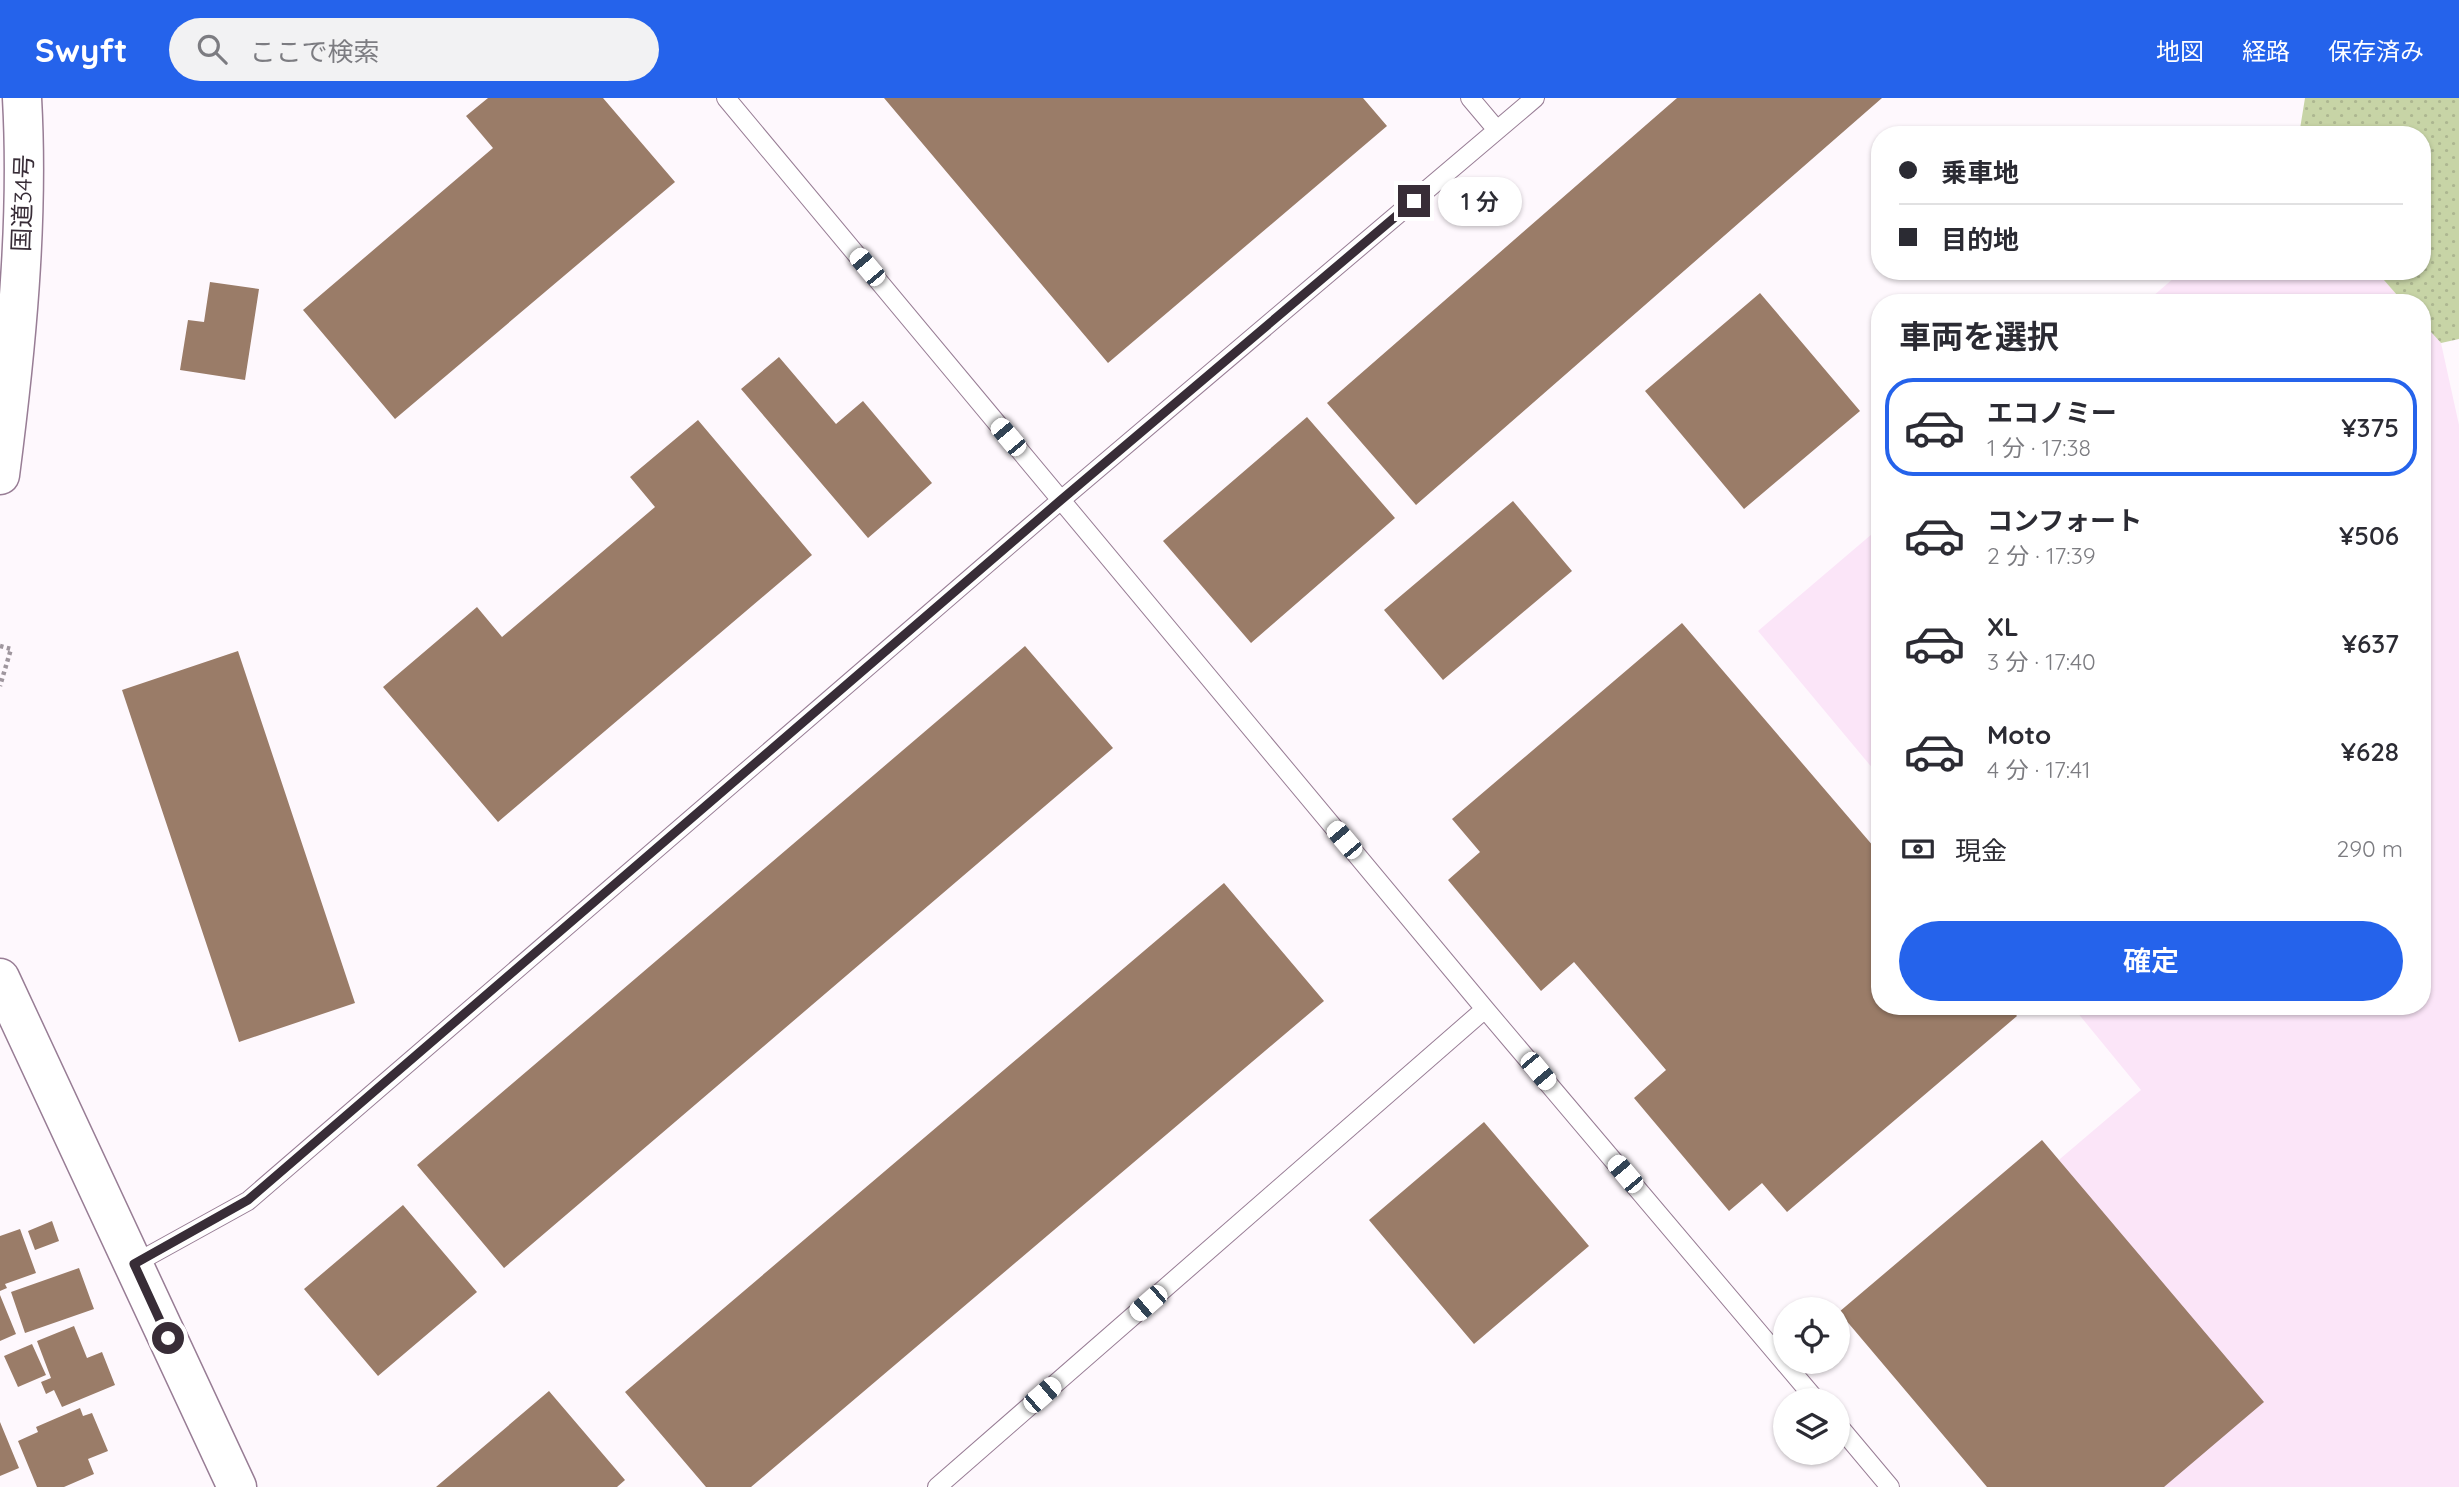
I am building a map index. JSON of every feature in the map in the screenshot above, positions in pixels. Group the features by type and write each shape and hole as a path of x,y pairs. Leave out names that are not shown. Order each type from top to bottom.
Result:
{"main road":[{"name":"国道34号","path":"0,475 19,301 24,134 22,98"},
{"path":"0,978 237,1487"}],"lane":[{"path":"726,98 1485,1009 1806,1388"},
{"path":"1470,98 1497,130"},
{"path":"134,1264 248,1200 1061,500 1535,98"},
{"path":"937,1487 1485,1009"},
{"path":"1850,1439 1890,1487"}],"path":[{"path":"0,646 11,649 0,686"}],"shaded area":[{"path":"2172,280 2384,280 2396,294 2155,294"},
{"path":"2431,332 2441,343 2459,425 2459,1487 2028,1487 1878,1314 2141,1090 2079,1015 2431,1015"},
{"path":"1871,535 1871,766 1758,631"}],"green space":[{"path":"2305,98 2459,98 2459,339 2441,343 2431,332 2431,294 2396,294 2384,280 2431,280 2431,126 2300,126"}],"building":[{"path":"488,98 603,98 675,182 395,419 303,310 493,148 466,116"},
{"path":"884,98 1363,98 1387,126 1108,363"},
{"path":"1677,98 1882,98 1416,505 1327,403"},
{"path":"210,282 259,289 245,380 180,370 188,320 204,322"},
{"path":"1760,293 1860,411 1744,509 1645,391"},
{"path":"779,357 836,424 863,401 932,483 868,538 741,389"},
{"path":"1307,417 1395,518 1251,643 1163,541"},
{"path":"698,420 812,555 498,822 383,687 477,607 502,637 655,507 630,477"},
{"path":"1513,501 1572,571 1443,680 1384,610"},
{"path":"1682,623 1871,844 1871,1015 2017,1016 1787,1212 1762,1183 1729,1211 1634,1098 1666,1070 1574,962 1541,991 1448,880 1480,852 1452,819"},
{"path":"1025,646 1113,748 504,1268 417,1165"},
{"path":"238,651 355,1003 239,1042 122,690"},
{"path":"1224,883 1324,1001 751,1487 706,1487 625,1392"},
{"path":"1484,1122 1589,1246 1474,1344 1369,1220"},
{"path":"2042,1140 2264,1402 2164,1487 1987,1487 1850,1325 1850,1303"},
{"path":"403,1205 477,1292 378,1376 304,1289"},
{"path":"52,1221 59,1241 35,1250 28,1231"},
{"path":"20,1229 36,1273 5,1284 7,1288 0,1291 0,1236"},
{"path":"79,1268 94,1309 25,1333 11,1292"},
{"path":"0,1295 16,1334 0,1341"},
{"path":"74,1326 87,1358 102,1352 115,1385 62,1407 54,1390 46,1394 41,1382 51,1378 37,1341"},
{"path":"32,1344 46,1375 18,1387 4,1356"},
{"path":"549,1391 625,1480 617,1487 436,1487"},
{"path":"80,1408 83,1416 92,1413 108,1451 88,1459 94,1474 64,1487 37,1487 18,1441 38,1432 36,1427"},
{"path":"0,1422 19,1468 0,1476"}],"route":[{"path":"168,1338 134,1264 248,1200 1061,500 1414,201"}]}
